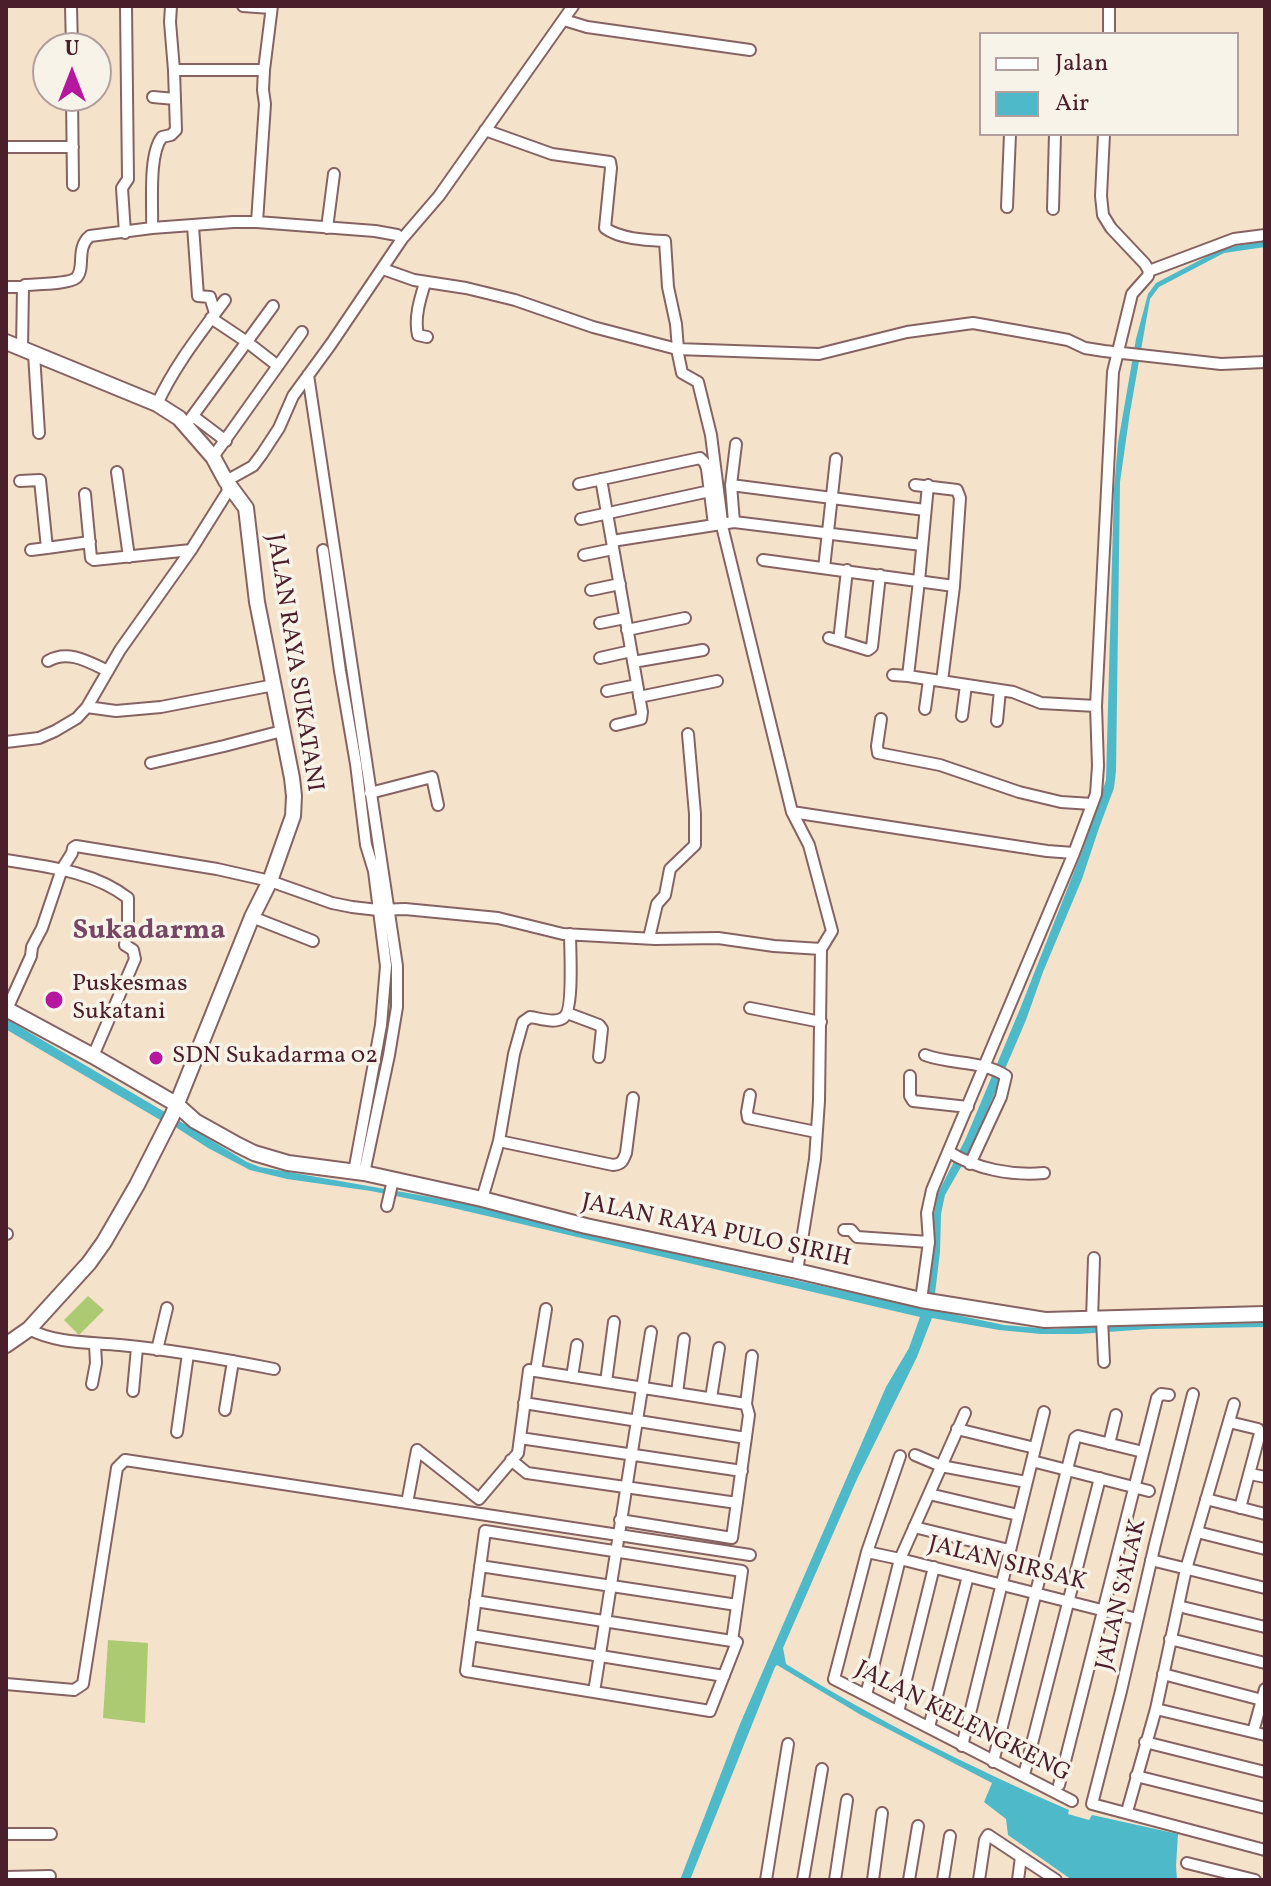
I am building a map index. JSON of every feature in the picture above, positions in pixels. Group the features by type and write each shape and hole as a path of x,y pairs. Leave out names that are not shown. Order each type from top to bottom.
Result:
{"street":[{"path":"71,6 72,32"},
{"path":"125,233 122,188 128,179 126,6"},
{"path":"152,228 157,145 162,137 176,130 171,6"},
{"path":"243,6 271,7 264,70 265,104 257,222"},
{"path":"1109,6 1109,32"},
{"path":"6,742 39,738 77,718 87,707 128,637 191,550 228,491 226,481 253,466 262,454 279,428 293,396 402,239 439,196 566,11 587,27 750,50"},
{"path":"174,70 264,70"},
{"path":"153,97 175,99"},
{"path":"72,112 73,185"},
{"path":"485,130 552,154 610,162 605,228 636,238 665,241 668,287 682,373 698,382 705,405 724,523 792,812 809,845 832,931 821,949 819,1101 812,1181 797,1271"},
{"path":"1007,207 1010,136"},
{"path":"1053,209 1055,136"},
{"path":"928,1301 927,1213 932,1190 988,1067 1096,794 1096,706 1113,372 1132,294 1149,271 1103,215 1104,136"},
{"path":"6,147 73,147"},
{"path":"327,228 334,174"},
{"path":"6,287 76,278 80,273 82,250 87,238 152,228 257,222 375,231 397,235 402,239"},
{"path":"193,226 198,296 210,297 213,315 278,366"},
{"path":"1149,271 1234,239 1265,235"},
{"path":"383,269 403,278 515,300 593,327 678,349 819,354 907,332 973,323 1120,353 1221,364 1265,362"},
{"path":"425,283 416,330 418,335 427,337"},
{"path":"23,287 39,433"},
{"path":"157,404 165,385 225,300"},
{"path":"226,441 190,420 273,306"},
{"path":"213,457 302,332"},
{"name":"JALAN RAYA SUKATANI","path":"6,342 190,420 246,508 257,602 292,778 294,806 270,881 252,917 171,1116 137,1185 97,1253 29,1329 6,1345"},
{"path":"308,375 356,736 356,764 366,845 389,910"},
{"path":"724,523 736,444"},
{"path":"579,484 700,458 705,463 710,491 724,523"},
{"path":"824,568 836,459"},
{"path":"117,472 129,557"},
{"path":"601,479 642,712 641,719 616,725"},
{"path":"20,481 40,480 47,548"},
{"path":"731,485 925,510"},
{"path":"915,485 957,490 959,494 954,586 942,681"},
{"path":"908,676 928,485"},
{"path":"581,519 710,491"},
{"path":"85,494 91,558 94,560 191,550"},
{"path":"584,555 613,545 724,523 828,532 922,545"},
{"path":"31,550 90,542"},
{"path":"323,550 356,736 370,793 397,966 391,989 397,1007 380,1067 368,1091 359,1172"},
{"path":"763,560 954,586"},
{"path":"847,570 834,640 868,650 872,647 880,575"},
{"path":"591,590 620,584"},
{"path":"600,623 626,624 685,618"},
{"path":"600,658 703,650"},
{"path":"48,661 66,655 108,671"},
{"path":"893,675 1013,692 1041,703 1096,706"},
{"path":"925,709 929,680"},
{"path":"607,691 638,691 717,681"},
{"path":"87,707 130,711 274,685"},
{"path":"962,716 966,685"},
{"path":"997,721 1000,690"},
{"path":"881,719 878,753 940,765 1019,792 1061,802 1092,804"},
{"path":"151,763 282,731"},
{"path":"649,938 657,904 665,895 670,869 695,845 688,734"},
{"path":"370,793 432,777 438,805"},
{"path":"792,812 1074,853"},
{"path":"171,1116 93,1056 6,1009 31,956 62,869 76,846 217,869 270,881 352,907 498,918 570,934 718,938 821,949"},
{"path":"6,860 90,877 128,898 125,945 133,950 135,959 93,1056"},
{"path":"252,917 313,941"},
{"path":"482,1199 499,1141 514,1054 523,1022 530,1017 552,1021 563,1019 567,1013 570,934"},
{"path":"750,1008 821,1022"},
{"path":"567,1013 602,1029 599,1057"},
{"path":"925,1055 988,1067 1006,1079 1001,1097 969,1163"},
{"path":"359,1172 382,1086 380,1067"},
{"path":"910,1076 913,1101 968,1107"},
{"path":"368,1091 382,1086"},
{"path":"750,1095 748,1118 816,1132"},
{"path":"499,1141 620,1164 626,1153 633,1098"},
{"name":"JALAN RAYA PULO SIRIH","path":"171,1116 195,1121 254,1153 288,1163 359,1172 390,1192 482,1199 586,1226 928,1301 1045,1320 1100,1324 1265,1314"},
{"path":"951,1154 969,1163 1026,1175 1044,1173"},
{"path":"844,1230 851,1230 857,1237 929,1242"},
{"path":"1094,1258 1104,1362"},
{"path":"157,1350 167,1308"},
{"path":"536,1371 546,1309"},
{"path":"606,1382 614,1322"},
{"path":"29,1329 41,1335 95,1345 188,1354 274,1369"},
{"path":"594,1692 651,1332"},
{"path":"677,1393 684,1339"},
{"path":"92,1384 95,1345"},
{"path":"572,1377 577,1345"},
{"path":"133,1391 137,1348"},
{"path":"711,1398 719,1348"},
{"path":"177,1432 188,1354"},
{"path":"620,1520 732,1538 749,1415 746,1404 752,1356"},
{"path":"225,1410 233,1361"},
{"path":"407,1503 417,1450 479,1499 518,1453 529,1370 746,1404"},
{"path":"1059,1785 1157,1398 1161,1394 1169,1395"},
{"name":"JALAN SALAK","path":"1193,1394 1092,1804 1265,1850"},
{"path":"524,1403 746,1438"},
{"path":"1128,1808 1156,1709 1186,1569 1234,1404"},
{"path":"962,1746 1044,1412"},
{"path":"866,1695 900,1559 965,1413"},
{"path":"1109,1444 1116,1415"},
{"path":"1229,1422 1258,1429 1262,1440 1240,1508"},
{"path":"957,1429 1035,1448"},
{"path":"993,1762 1074,1439 1076,1436 1143,1452"},
{"path":"520,1438 742,1471"},
{"path":"915,1455 941,1466 1026,1482"},
{"path":"867,1552 900,1456"},
{"path":"6,1684 74,1690 83,1684 117,1468 125,1460 750,1555"},
{"path":"511,1460 527,1473 737,1503"},
{"path":"1032,1461 1149,1491"},
{"path":"1250,1474 1265,1477"},
{"path":"1025,1771 1100,1478"},
{"path":"929,1494 1018,1515"},
{"path":"1206,1499 1265,1514"},
{"path":"914,1527 1009,1550"},
{"path":"475,1601 737,1642 710,1711 466,1671 475,1601 485,1531 742,1571 732,1641"},
{"path":"1197,1532 1265,1549"},
{"name":"JALAN SIRSAK","path":"867,1552 1137,1619"},
{"name":"JALAN KELENGKENG","path":"867,1552 834,1679 1072,1801"},
{"path":"1151,1560 1265,1588"},
{"path":"480,1566 737,1605"},
{"path":"898,1712 934,1567"},
{"path":"929,1727 968,1576"},
{"path":"1178,1606 1265,1627"},
{"path":"471,1635 724,1676"},
{"path":"1170,1639 1265,1663"},
{"path":"1156,1709 1259,1734 1264,1694 1163,1674"},
{"path":"1145,1742 1265,1772"},
{"path":"766,1880 788,1744"},
{"path":"803,1880 822,1769"},
{"path":"1136,1776 1265,1808"},
{"path":"835,1880 847,1800"},
{"path":"873,1880 882,1813"},
{"path":"909,1880 918,1826"},
{"path":"6,1834 51,1834"},
{"path":"979,1880 988,1835 1054,1879"},
{"path":"943,1880 950,1836"},
{"path":"1018,1880 1021,1857"},
{"path":"1187,1863 1255,1880"},
{"path":"6,1877 50,1876"}],"green space":[{"path":"88,1296 104,1310 79,1335 64,1320"},
{"path":"108,1640 148,1643 145,1723 103,1718"}],"water":[{"path":"1265,241 1265,247 1224,253 1159,287 1150,299 1120,482 1114,788 1026,1020 969,1153 945,1195 933,1310 1004,1325 1050,1329 1265,1323 1265,1327 1041,1334 932,1318 783,1648 786,1664 854,1705 924,1742 1069,1810 1068,1814 1089,1820 1092,1815 1178,1834 1177,1880 1072,1880 1008,1835 1006,1819 984,1802 992,1783 861,1715 777,1665 690,1880 680,1880 740,1724 886,1387 909,1348 920,1317 440,1205 250,1170 160,1117 163,1111 260,1167 504,1212 645,1247 926,1309 938,1193 966,1138 1020,1009 1083,849 1106,780 1114,489 1118,443 1136,339 1148,294 1156,283 1223,248"}],"waterway":[{"path":"6,1024 171,1121"}],"place":[{"name":"Puskesmas Sukatani","path":"54,1000"},
{"name":"SDN Sukadarma 02","path":"156,1058"}],"district":[{"name":"Sukadarma","path":"149,933"}]}
